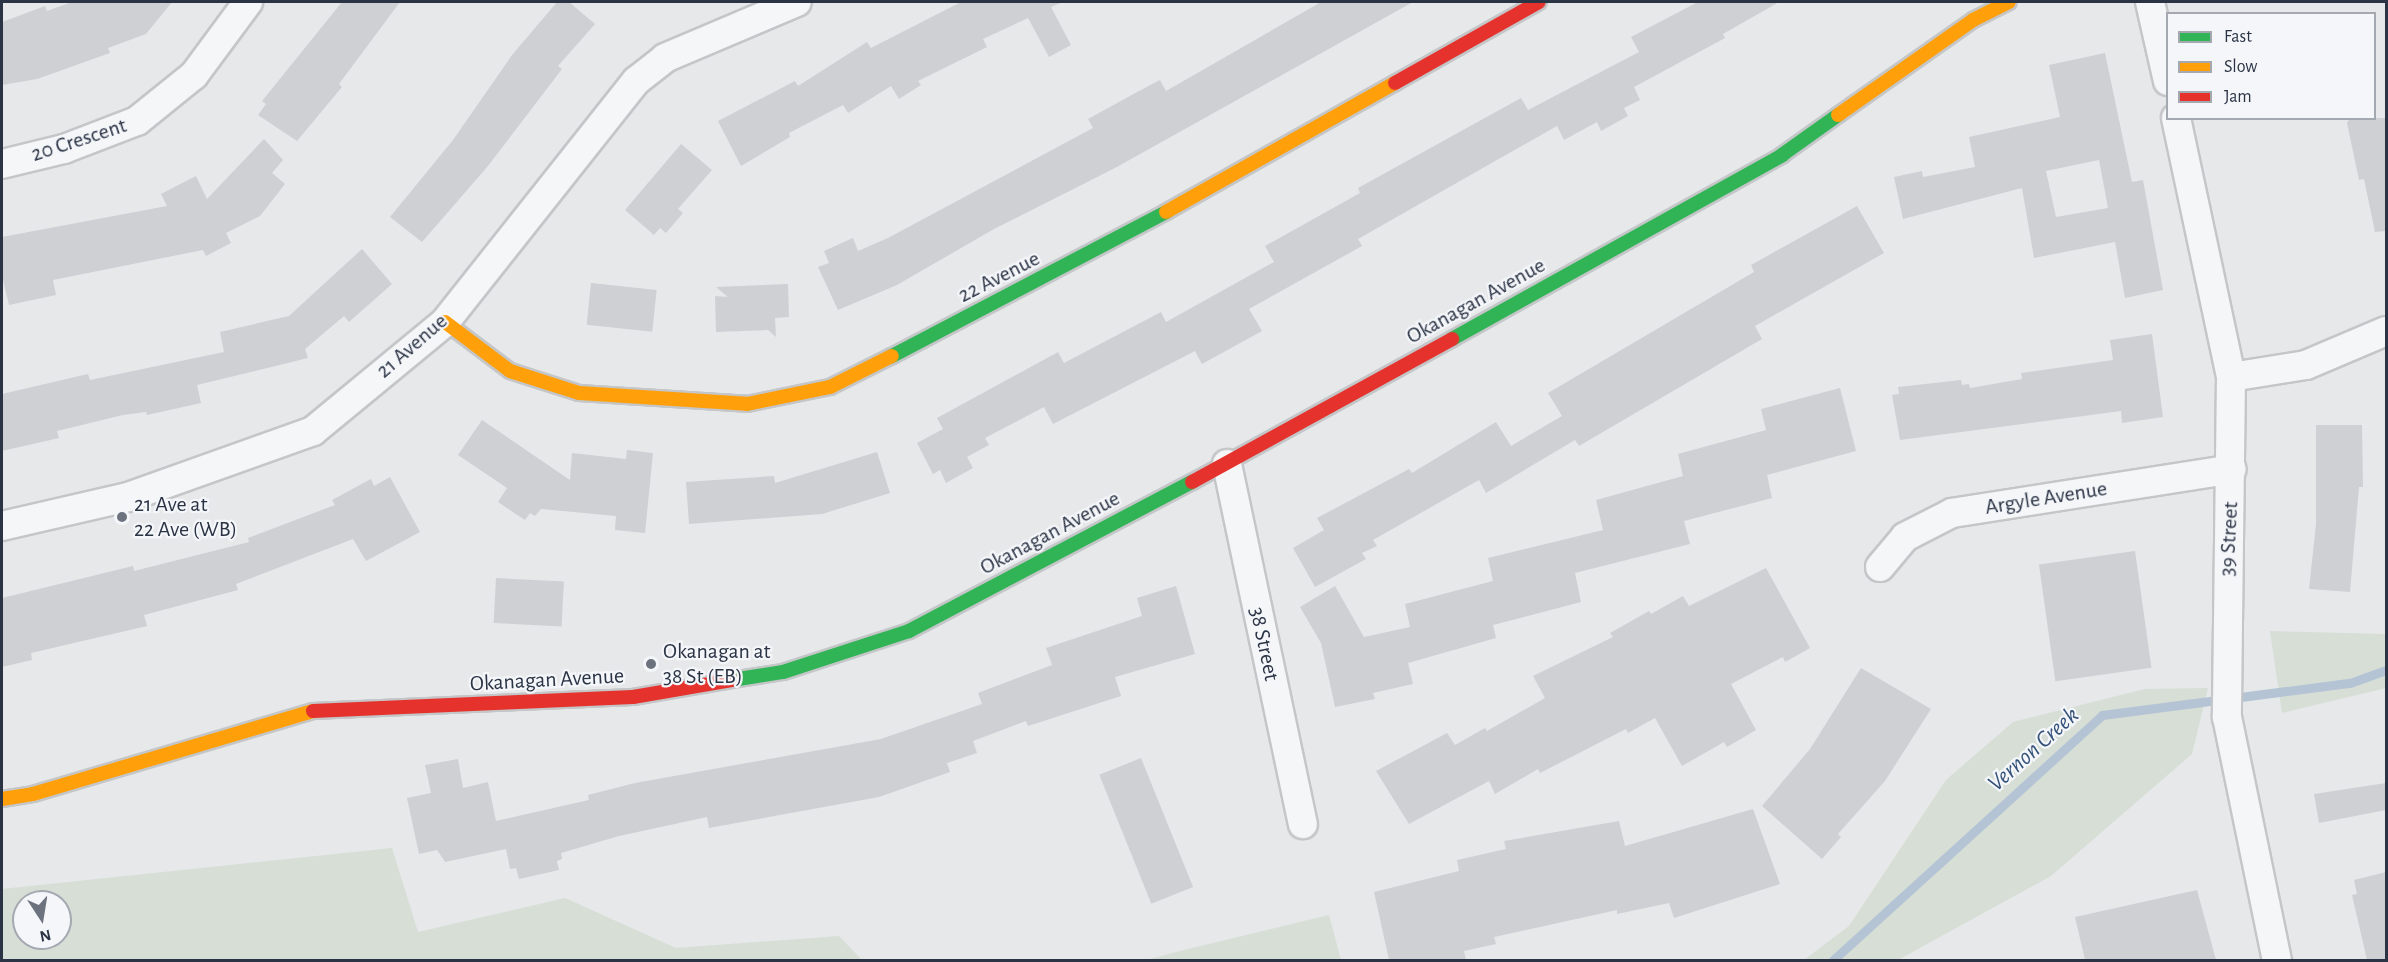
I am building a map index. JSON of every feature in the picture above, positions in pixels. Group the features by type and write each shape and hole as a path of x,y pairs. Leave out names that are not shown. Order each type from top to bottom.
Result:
{"street":[{"name":"20 Crescent","path":"2,164 64,149 136,121 194,75 248,2"},
{"name":"21 Avenue","path":"2,526 128,497 312,430 445,322 636,81 665,58 797,2"},
{"name":"22 Avenue","path":"445,322 510,371 579,393 747,404 830,387 1108,245 1539,2"},
{"name":"Okanagan Avenue","path":"2,799 33,794 309,711 633,697 783,672 909,631 1227,464 1782,155 1970,11 2009,2"},
{"path":"2150,2 2166,72"},
{"name":"39 Street","path":"2175,120 2231,377 2232,469 2226,604 2227,717 2277,960"},
{"path":"2231,377 2306,365 2386,331"},
{"name":"38 Street","path":"1227,464 1303,824"},
{"name":"Argyle Avenue","path":"1880,567 1905,537 1952,513 2232,469"}],"shaded area":[{"path":"2270,631 2386,634 2386,688 2282,713"},
{"path":"2208,688 2192,754 2051,876 1898,960 1804,960 1849,926 1946,780 2013,722 2145,689"},
{"path":"392,848 418,932 565,898 676,948 839,936 862,960 2,960 2,889"},
{"path":"1329,915 1341,960 1146,960 1180,951"}],"building":[{"path":"72,2 172,2 146,34 108,48 110,53 37,79 2,85 2,22 45,6 47,11"},
{"path":"342,2 400,2 339,84 342,87 297,141 258,115 266,104 262,101"},
{"path":"557,2 569,2 595,24 558,66 562,69 488,166 422,242 390,217 453,140 512,55"},
{"path":"961,2 1063,2 1051,7 1071,45 1049,57 1028,18 983,39 987,47 918,81 921,85 899,99 891,86 848,113 843,105 789,133 790,137 741,166 718,121 795,81 798,86 867,42 871,48"},
{"path":"1321,2 1413,2 1115,168 994,229 897,285 838,310 818,267 829,263 824,251 853,238 858,251 888,238 1093,128 1088,119 1139,91 1160,80 1166,91"},
{"path":"1698,2 1779,2 1723,34 1725,38 1634,87 1640,100 1624,108 1628,116 1601,131 1597,122 1564,140 1557,126 1358,239 1362,246 1249,309 1262,331 1202,364 1195,351 1053,424 1044,407 985,438 989,445 967,457 973,468 946,483 940,470 933,474 917,443 943,429 937,418 1058,352 1064,363 1161,312 1166,322 1274,262 1265,246 1360,193 1358,188 1521,98 1528,110 1639,52 1631,37"},
{"path":"2105,53 2132,182 2143,180 2163,290 2125,298 2115,242 2034,258 2022,188 1903,219 1894,177 1922,171 1923,177 1975,167 1969,137 2060,117 2049,65","holes":["2099,160 2108,208 2056,217 2046,171"]},
{"path":"2386,118 2386,231 2375,232 2364,179 2359,180 2347,123 2349,120"},
{"path":"264,139 283,160 272,173 285,184 260,216 226,233 231,243 206,256 203,250 53,280 56,295 9,305 2,276 2,237 167,206 161,194 196,176 207,199"},
{"path":"681,144 712,170 678,209 683,213 666,233 660,228 654,235 625,210"},
{"path":"1857,206 1884,253 1755,326 1762,339 1579,446 1575,440 1486,493 1479,480 1373,540 1377,546 1362,553 1366,559 1315,587 1293,548 1324,530 1317,518 1409,469 1412,473 1496,422 1511,446 1562,416 1548,393 1754,272 1751,265"},
{"path":"362,249 392,284 349,322 344,316 305,349 308,358 197,385 201,403 147,415 146,412 123,415 57,431 59,438 2,451 2,394 88,374 90,380 224,352 220,332 289,316"},
{"path":"591,283 657,290 652,332 587,325"},
{"path":"788,284 789,317 775,318 776,337 768,330 716,332 715,296 728,297 716,287"},
{"path":"2152,334 2163,417 2122,423 2121,411 1900,440 1892,395 1899,394 1898,387 1961,380 1962,385 1969,384 1970,388 2022,379 2021,373 2113,360 2110,340"},
{"path":"1840,388 1856,451 1767,475 1772,498 1684,521 1690,544 1575,573 1581,602 1493,625 1496,638 1408,663 1413,684 1373,693 1375,699 1335,707 1321,643 1300,607 1335,586 1364,637 1410,627 1405,604 1493,581 1488,558 1603,530 1596,500 1683,476 1678,454 1766,430 1761,409"},
{"path":"482,420 570,480 572,453 626,459 627,450 653,453 645,533 615,530 616,516 541,509 535,516 530,513 525,520 498,502 507,488 458,455"},
{"path":"2316,425 2362,425 2363,487 2359,487 2350,592 2309,589 2316,524"},
{"path":"877,452 890,493 822,514 689,524 686,482 774,476 775,483"},
{"path":"390,477 420,532 366,561 353,539 236,584 238,590 144,615 147,626 31,653 32,660 2,667 2,598 133,566 134,571 249,542 248,538 335,505 332,500 371,479 374,486"},
{"path":"2135,551 2151,668 2055,681 2039,564"},
{"path":"1766,568 1810,648 1785,662 1783,657 1731,684 1756,730 1727,747 1724,742 1682,766 1655,718 1628,733 1626,729 1540,773 1538,769 1495,794 1489,781 1409,824 1376,771 1447,733 1455,745 1485,728 1487,731 1545,698 1533,676 1613,637 1610,633 1649,611 1651,614 1683,596 1689,606"},
{"path":"496,578 564,582 562,626 494,623"},
{"path":"1176,586 1195,654 1115,677 1121,696 1028,726 1026,721 973,741 977,753 947,763 950,772 879,797 709,828 707,817 619,836 561,853 562,859 557,861 559,870 519,879 516,868 510,869 506,849 445,862 437,850 419,854 407,798 431,793 425,765 458,759 463,788 488,782 496,821 589,800 588,795 635,783 881,739 982,704 978,693 1052,665 1046,648 1142,616 1137,598"},
{"path":"1861,668 1931,709 1885,781 1838,834 1841,837 1822,859 1762,806 1810,749"},
{"path":"1141,758 1193,887 1151,904 1099,775"},
{"path":"2386,783 2386,810 2319,823 2314,794"},
{"path":"1753,809 1780,884 1674,918 1669,903 1617,914 1617,910 1494,937 1496,944 1464,951 1466,960 1389,960 1374,892 1459,871 1457,860 1506,849 1504,841 1619,821 1625,846"},
{"path":"2386,872 2386,960 2367,960 2352,895 2357,894 2354,880"},
{"path":"2197,890 2216,960 2085,960 2075,917"}],"waterway":[{"name":"Vernon Creek","path":"1833,960 2102,715 2350,683 2386,670"}],"traffic: fast":[{"path":"1452,339 1782,155 1838,115"},
{"path":"892,356 1166,212"},
{"path":"732,680 783,672 909,631 1192,482"}],"traffic: slow":[{"path":"1838,115 1973,20 2009,2"},
{"path":"1166,212 1395,83"},
{"path":"445,322 510,371 579,393 747,404 830,387 892,356"},
{"path":"2,799 33,794 313,711"}],"traffic: jam":[{"path":"1395,83 1539,2"},
{"path":"1192,482 1452,339"},
{"path":"313,711 633,697 732,680"}],"place":[{"name":"21 Ave at 22 Ave (WB)","path":"122,517"},
{"name":"Okanagan at 38 St (EB)","path":"651,664"}]}
